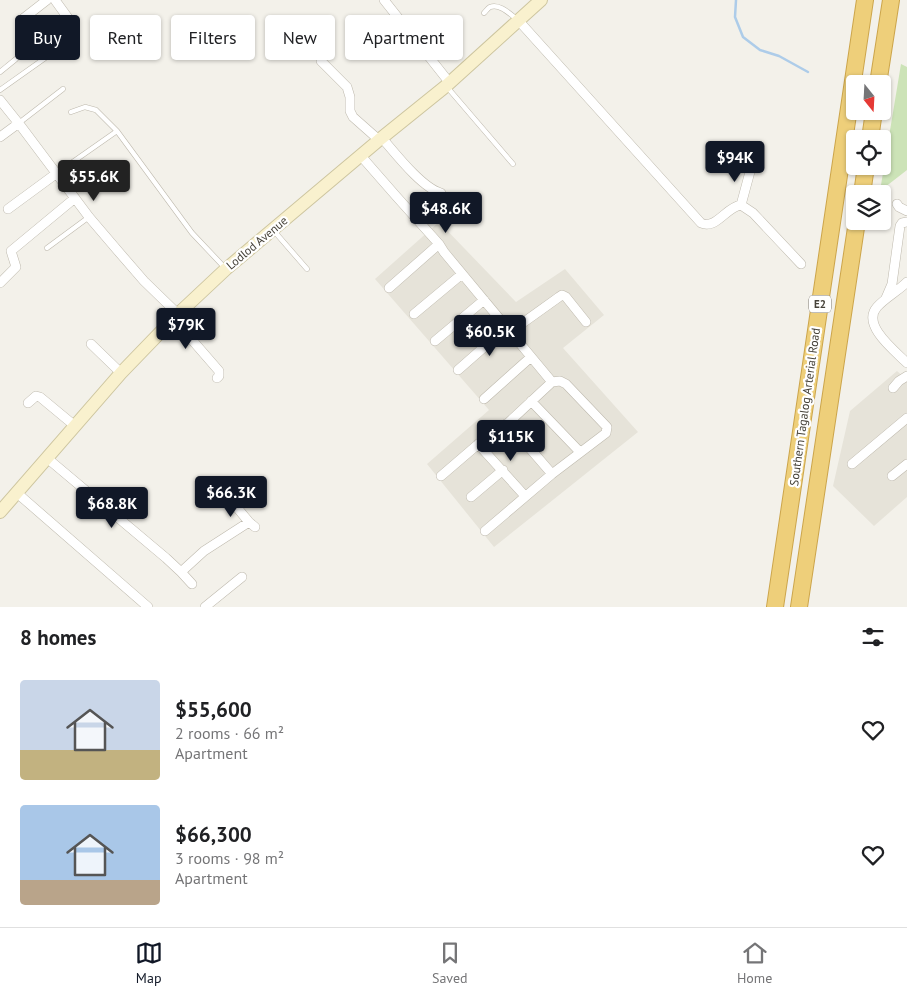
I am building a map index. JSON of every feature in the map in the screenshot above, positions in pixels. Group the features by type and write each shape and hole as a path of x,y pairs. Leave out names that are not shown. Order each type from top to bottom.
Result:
{"highway":[{"name":"Southern Tagalog Arterial Road","path":"775,607 865,0"},
{"path":"879,75 891,0"},
{"name":"Southern Tagalog Arterial Road","path":"800,607 856,230"}],"main road":[{"name":"Lodlod Avenue","path":"0,512 122,373 176,316 226,269 448,84 540,0"}],"street":[{"path":"28,15 47,0"},
{"path":"55,0 66,15"},
{"path":"384,0 448,84"},
{"path":"518,20 700,223 708,225 713,223 730,209 741,204"},
{"path":"321,61 347,87 350,97 350,111 353,117 380,139 431,189 441,193"},
{"path":"0,100 90,217 176,316 219,371 217,378"},
{"path":"0,137 19,123"},
{"path":"359,157 462,274 552,382"},
{"path":"741,204 751,168"},
{"path":"8,209 57,173"},
{"path":"0,283 16,267 11,250 75,198"},
{"path":"741,204 801,264"},
{"path":"897,204 907,211"},
{"path":"884,301 892,284 900,226 902,223 907,222"},
{"path":"389,288 439,248"},
{"path":"414,314 462,274"},
{"path":"907,282 876,308 872,318 881,338 907,363"},
{"path":"458,370 509,330 559,296 566,296 586,322"},
{"path":"435,342 484,300"},
{"path":"91,344 122,373"},
{"path":"484,399 531,357"},
{"path":"893,388 907,376"},
{"path":"441,476 497,428 508,423 552,382 566,384 608,428 606,433 552,474 485,531"},
{"path":"28,403 36,396 40,397 76,426"},
{"path":"531,402 580,452"},
{"path":"852,464 907,418"},
{"path":"508,423 552,474"},
{"path":"478,444 525,496"},
{"path":"47,458 166,558 192,584"},
{"path":"892,476 907,464"},
{"path":"471,497 503,470"},
{"path":"181,572 204,551 252,524 224,492"},
{"path":"18,493 148,607"},
{"path":"204,607 242,577"}],"lane":[{"path":"484,13 491,7 502,8 518,20"},
{"path":"0,72 15,60"},
{"path":"0,90 42,60"},
{"path":"448,84 513,164"},
{"path":"19,123 63,89"},
{"path":"71,112 85,107 96,110 117,131 192,233 226,269"},
{"path":"57,173 117,131"},
{"path":"47,248 90,217"},
{"path":"274,230 307,269"}],"shaded area":[{"path":"439,222 516,302 565,269 604,315 563,348 638,432 494,547 427,464 489,410 375,279"},
{"path":"897,371 907,380 907,497 874,526 833,486 850,411"}],"green space":[{"path":"901,64 907,67 907,170 888,185 881,185 883,175 891,175 890,130"}],"waterway":[{"path":"736,0 735,17 743,37 760,50 779,56 808,72"}]}
